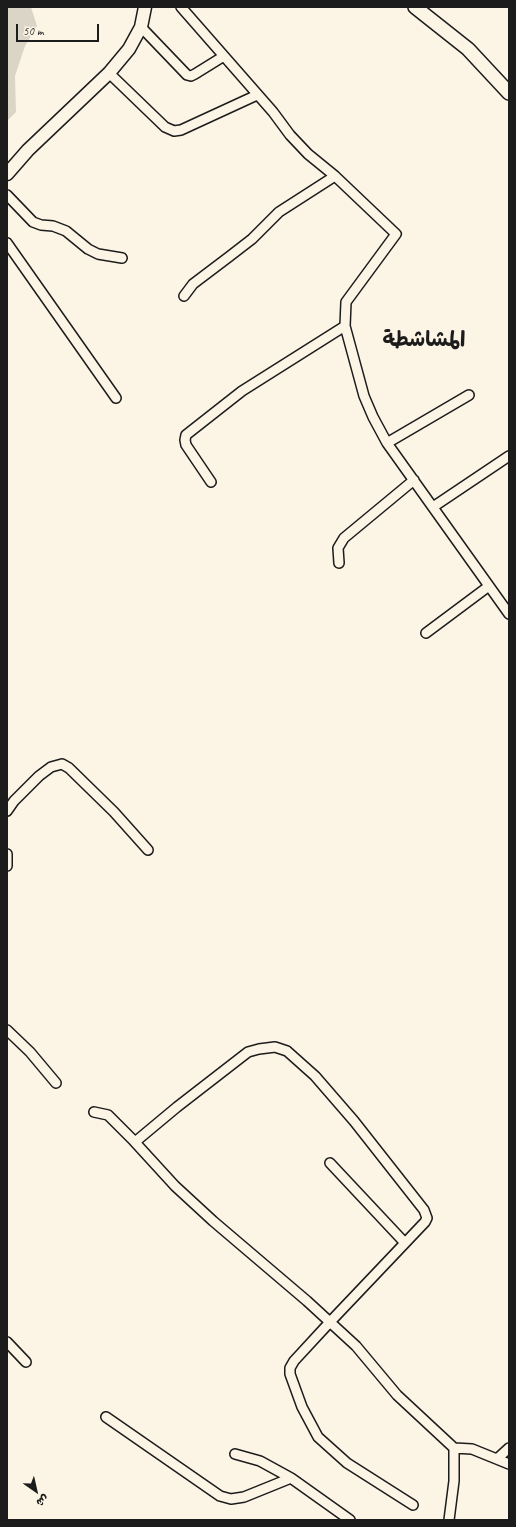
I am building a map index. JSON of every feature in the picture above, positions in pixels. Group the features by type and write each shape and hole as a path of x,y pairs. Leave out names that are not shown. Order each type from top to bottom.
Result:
{"main road":[{"path":"415,7 468,49 509,93"}],"street":[{"path":"7,174 28,150 109,73 129,49 141,27 145,7"},
{"path":"181,7 257,94 290,135 308,154 335,176 396,234 346,302 345,326 364,396 387,443 509,614"},
{"path":"141,27 187,75 190,76 195,74 224,56"},
{"path":"109,73 164,127 174,131 181,130 257,94"},
{"path":"184,296 193,284 252,239 279,212 335,176"},
{"path":"7,195 33,222 41,225 53,226 66,231 88,249 98,254 122,258"},
{"path":"7,243 116,398"},
{"path":"211,482 186,445 186,434 242,390 345,326"},
{"path":"387,443 469,394"},
{"path":"433,507 509,456"},
{"path":"339,563 338,548 344,538 414,480"},
{"path":"426,633 489,586"},
{"path":"7,811 14,801 38,776 51,767 62,764 69,768 114,812 148,850"},
{"path":"7,854 7,866"},
{"path":"7,1030 30,1052 56,1082"},
{"path":"135,1142 177,1107 248,1052 275,1047 287,1051 315,1076 354,1121 426,1214 428,1218 425,1222 330,1322 294,1361 290,1368 290,1374 302,1407 318,1437 347,1463 414,1505"},
{"path":"94,1112 108,1115 175,1186 212,1221 307,1301 356,1346 398,1395 454,1448 472,1449 509,1464"},
{"path":"330,1163 405,1243"},
{"path":"7,1342 26,1362"},
{"path":"106,1417 220,1496 231,1499 244,1497 291,1478"},
{"path":"449,1520 454,1481 454,1448"},
{"path":"497,1459 509,1448"},
{"path":"235,1454 260,1461 291,1478 350,1520"}],"shaded area":[{"path":"7,7 31,7 37,26 25,46 15,76 16,112 7,121"}],"district":[{"name":"المشاشطة","path":"424,340"}]}
